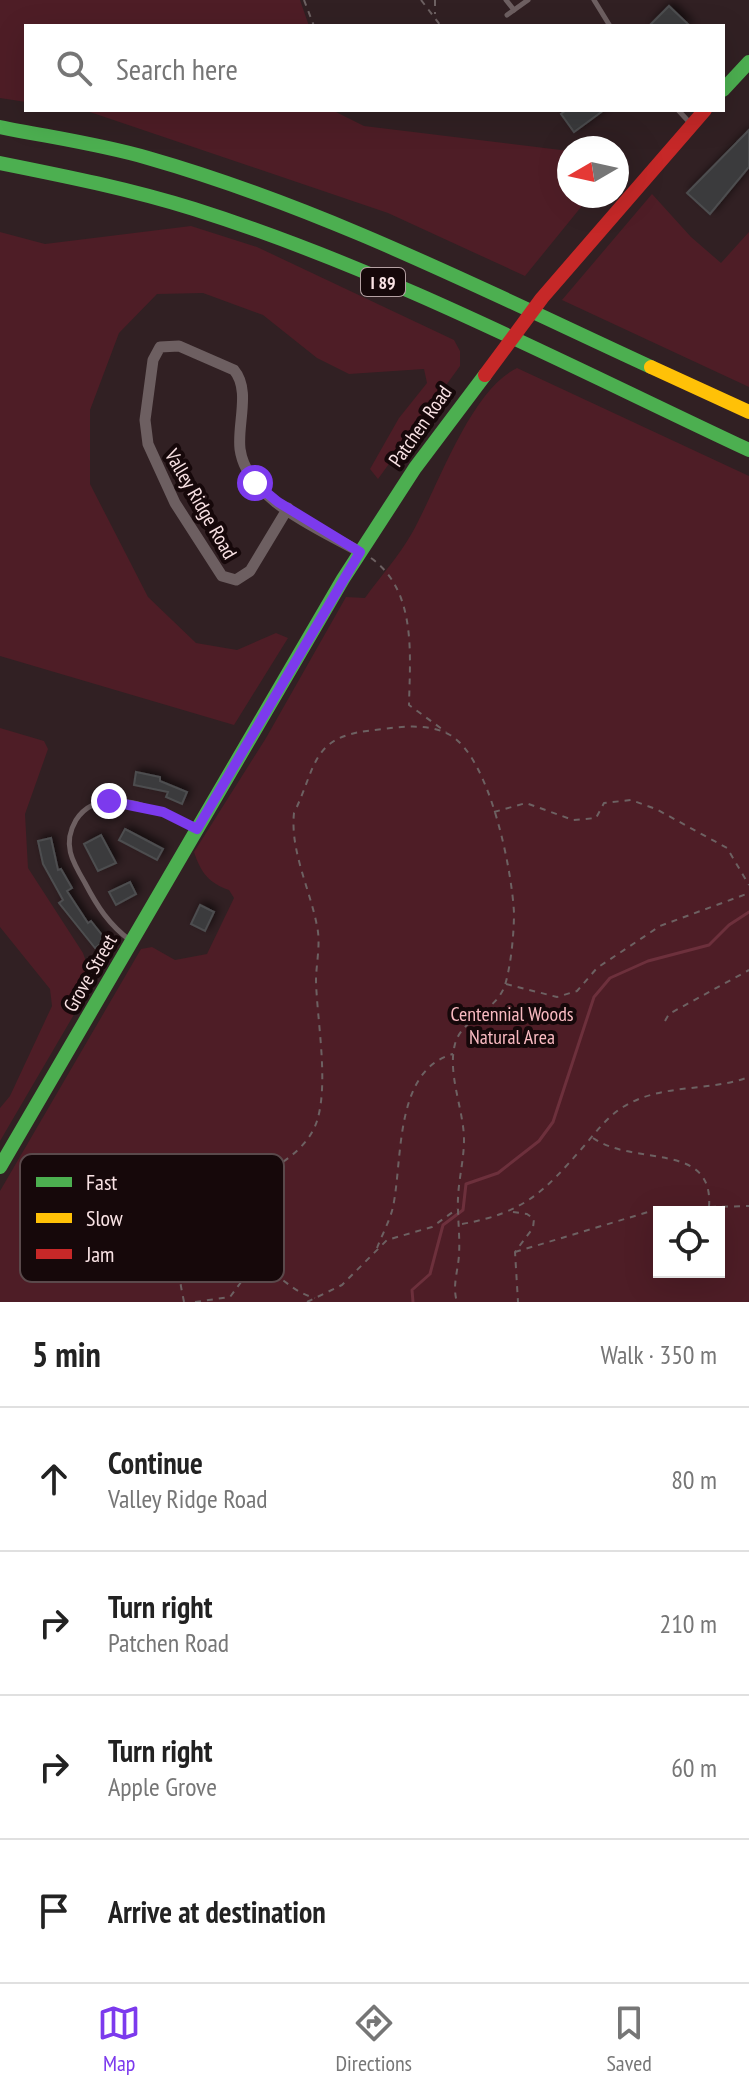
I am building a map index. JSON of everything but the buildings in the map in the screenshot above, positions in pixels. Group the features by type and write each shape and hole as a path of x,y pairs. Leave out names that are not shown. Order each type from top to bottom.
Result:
{"main road":[{"path":"725,88 749,62"},
{"name":"Patchen Road","path":"215,799 360,552 471,389 566,269 703,112"},
{"name":"I 89","path":"0,127 135,154 286,203 409,255 749,412"},
{"name":"I 89","path":"0,163 129,190 258,231 351,268 749,450"},
{"name":"Grove Street","path":"0,1167 215,799"}],"street":[{"name":"Valley Ridge Road","path":"288,508 247,574 236,580 222,576 175,503 148,444 145,420 153,360 160,347 179,346 230,367 237,374 242,388 240,449 255,483 288,508 360,552"}],"lane":[{"path":"506,0 514,10"},
{"path":"507,15 528,0"},
{"path":"594,0 609,24"},
{"path":"680,112 692,125"},
{"path":"131,941 106,918 72,859 68,841 74,823 88,807 113,801 163,812 197,829"}],"path":[{"path":"304,0 313,24"},
{"path":"421,0 440,24"},
{"path":"435,0 435,14"},
{"path":"360,552 384,567 399,589 410,640 409,705 463,745 493,812 509,863 514,916 505,984 498,1001 461,1033 454,1054 464,1139 454,1288 457,1302"},
{"path":"284,1159 298,1150 317,1122 323,1035 316,984 318,929 293,825 294,813 325,744 341,734 415,726 449,734"},
{"path":"493,812 526,803 573,820 596,818 604,803 631,800 656,809 727,848 749,885"},
{"path":"505,984 557,997 577,991 597,968 660,926 749,893"},
{"path":"665,1021 669,1014 749,970"},
{"path":"377,1248 393,1208 403,1125 418,1078 429,1064 454,1054"},
{"path":"512,1212 559,1174 592,1137 633,1102 678,1089 749,1077"},
{"path":"592,1137 620,1152 676,1160 699,1169 710,1187 709,1206"},
{"path":"725,1207 749,1206"},
{"path":"307,1302 353,1275 387,1240 432,1227 458,1208"},
{"path":"460,1224 512,1212 527,1214 534,1219 533,1228 515,1252 518,1302"},
{"path":"515,1252 653,1212"},
{"path":"284,1280 295,1292 316,1298"},
{"path":"180,1282 184,1302"},
{"path":"195,1302 230,1297 241,1282"}],"green space":[{"path":"0,0 300,0 308,24 24,24 24,102 0,98"},
{"path":"90,112 336,112 364,126 557,150 557,208 580,208 525,276 388,213"},
{"path":"652,194 691,237 721,263 749,232 749,387 562,300"},
{"path":"191,226 257,247 454,340 460,351 460,366 378,479 370,469 399,418 427,383 424,369 349,374 317,358 263,315 203,293 157,294 119,333 90,410 90,484 148,597 196,643 237,650 276,633 288,638 234,725 0,656 0,232 45,244"},
{"name":"Centennial Woods Natural Area","path":"517,368 749,476 749,1302 0,1302 0,1191 20,1157 20,1282 284,1282 284,1154 22,1154 141,949 152,947 175,960 207,954 234,898 229,890 207,876 194,852 266,738 346,597 365,598 412,533 470,418 484,397"},
{"path":"0,728 44,741 48,749 25,814 28,868 83,953 93,982 0,1141 0,1108 10,1096 52,1006 50,989 0,927"}],"waterway":[{"path":"413,1302 412,1290 430,1274 443,1225 463,1210 466,1184 498,1173 539,1141 553,1122 594,997 610,978 648,961 709,945 729,925 749,912"}],"traffic: fast":[{"path":"725,88 749,62"},
{"path":"0,127 130,153 277,201 403,253 651,367"},
{"path":"0,163 170,202 337,260 476,320 749,450"},
{"path":"0,1167 343,579 415,468 485,375"}],"traffic: slow":[{"path":"651,367 749,412"}],"traffic: jam":[{"path":"485,375 542,298 703,112"}],"route":[{"path":"109,801 152,808 197,829 360,552 278,502 255,483"}]}
